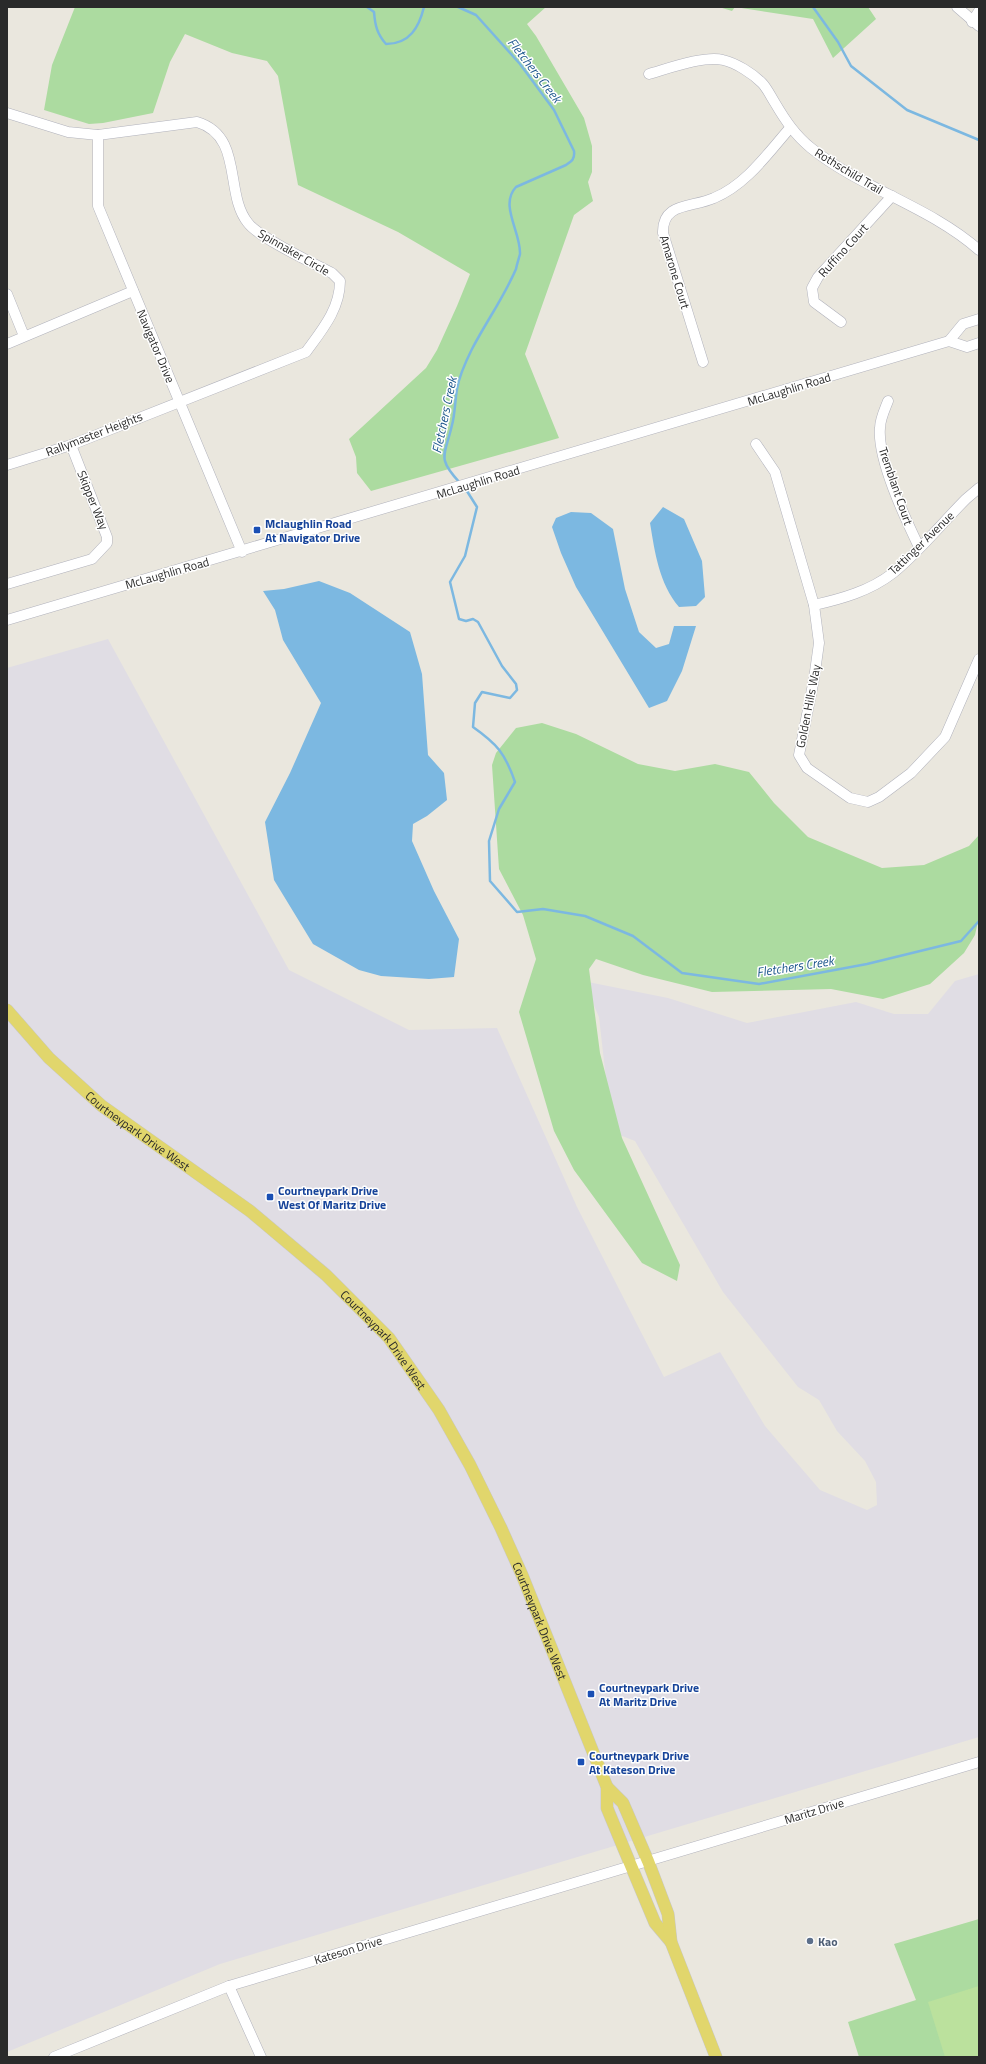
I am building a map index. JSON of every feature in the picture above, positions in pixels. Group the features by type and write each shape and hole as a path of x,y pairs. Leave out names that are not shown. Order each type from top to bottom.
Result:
{"main road":[{"name":"Courtneypark Drive West","path":"7,1010 49,1058 102,1106 250,1211 326,1275 389,1338 439,1410 470,1465 502,1528 606,1787 607,1808 655,1923 671,1942"},
{"name":"Courtneypark Drive West","path":"606,1787 623,1803 648,1861 668,1914 671,1942 716,2057"}],"street":[{"path":"957,7 975,24 979,11"},
{"name":"Rothschild Trail","path":"649,74 698,61 722,59 742,68 763,83 790,128 810,148 842,169 928,214 964,236 979,250"},
{"name":"Spinnaker Circle","path":"7,113 68,132 98,135 197,122 208,126 218,134 226,149 241,211 248,224 262,235 332,273 340,281 340,295 329,321 306,352 179,400"},
{"name":"Amarone Court","path":"703,362 663,233 662,223 666,216 675,209 715,198 735,186 751,172 790,128"},
{"name":"Navigator Drive","path":"98,135 98,206 242,552"},
{"name":"Ruffino Court","path":"841,322 814,302 812,288 818,277 892,196"},
{"path":"7,344 133,291"},
{"path":"7,294 24,336"},
{"path":"979,319 963,324 949,341 967,347 979,343"},
{"name":"McLaughlin Road","path":"7,620 242,552 949,341"},
{"name":"Rallymaster Heights","path":"7,465 71,445 179,400"},
{"name":"Tremblant Court","path":"888,401 880,427 882,453 901,508 919,547"},
{"name":"Golden Hills Way","path":"756,444 775,472 814,605 819,643 814,679 799,754 807,768 850,798 868,802 879,797 911,773 945,737 979,659"},
{"name":"Skipper Way","path":"7,584 92,559 107,543 107,537 71,445"},
{"name":"Tattinger Avenue","path":"814,605 842,598 873,586 892,573 966,499 979,488"},
{"name":"Maritz Drive","path":"648,1861 979,1762"},
{"name":"Kateson Drive","path":"54,2057 229,1986 648,1861"},
{"path":"229,1986 261,2057"}],"shaded area":[{"path":"108,639 289,970 409,1030 497,1028 577,1207 664,1377 720,1352 765,1426 820,1490 867,1510 877,1505 876,1482 865,1461 837,1431 819,1400 798,1387 723,1292 635,1141 612,1132 599,1017 583,981 668,998 747,1023 856,1002 894,1014 928,1014 955,981 979,974 979,1737 220,1964 7,2052 7,668"}],"green space":[{"path":"75,7 546,7 527,24 536,36 584,118 592,146 592,172 588,182 593,201 574,215 525,354 559,438 371,491 357,473 356,457 349,439 426,368 437,350 470,274 398,232 298,185 278,76 267,61 232,53 185,34 170,62 153,113 103,123 89,124 44,110 52,65"},
{"path":"719,7 735,7 732,11"},
{"path":"735,7 868,7 876,19 833,58 813,19"},
{"path":"542,723 576,734 638,764 675,771 715,764 749,772 774,803 808,837 882,868 924,865 969,846 979,835 979,917 975,935 964,953 930,984 883,999 831,989 712,992 643,975 596,959 589,969 600,1053 622,1138 680,1265 677,1281 642,1263 574,1170 554,1131 519,1012 536,959 523,915 499,869 492,765 496,753 516,728"},
{"path":"979,1919 979,2057 859,2057 848,2022 916,2000 894,1944"},
{"path":"979,1986 979,2057 945,2057 928,2002"}],"water":[{"path":"663,507 684,519 702,561 705,597 696,606 679,607 672,598 662,578 650,523"},
{"path":"571,512 591,513 613,529 625,589 639,632 656,648 669,644 674,626 696,626 682,671 667,701 649,708 576,587 561,553 552,527 556,518"},
{"path":"319,581 350,593 410,632 422,674 428,755 444,773 447,800 427,816 413,824 412,841 434,891 459,939 454,977 429,979 381,976 359,970 313,944 274,880 265,822 290,773 321,703 283,640 275,610 263,591 284,589"}],"waterway":[{"name":"Fletchers Creek","path":"367,7 374,12 377,29 380,37 386,44 394,43 407,38 416,27 424,7"},
{"name":"Fletchers Creek","path":"458,7 476,15 520,64 554,110 574,151 573,160 566,165 516,187 511,194 510,210 520,254 516,269 472,349 463,369 458,384 453,421 445,450 445,461 452,474 460,483"},
{"path":"813,7 838,42 851,66 907,110 979,140"},
{"name":"Fletchers Creek","path":"465,488 477,507 465,556 450,582 459,619 466,621 473,619 478,622 502,666 516,684 517,690 510,698 482,692 475,703 473,727 494,744 504,756 515,782 499,809 489,841 490,881 517,912 543,909 585,916 633,936 682,973 759,984 867,964 961,941 979,921"}],"place":[{"name":"Mclaughlin Road At Navigator Drive","path":"257,530"},
{"name":"Courtneypark Drive West Of Maritz Drive","path":"270,1197"},
{"name":"Courtneypark Drive At Maritz Drive","path":"591,1694"},
{"name":"Courtneypark Drive At Kateson Drive","path":"581,1762"},
{"name":"Kao","path":"810,1941"}]}
